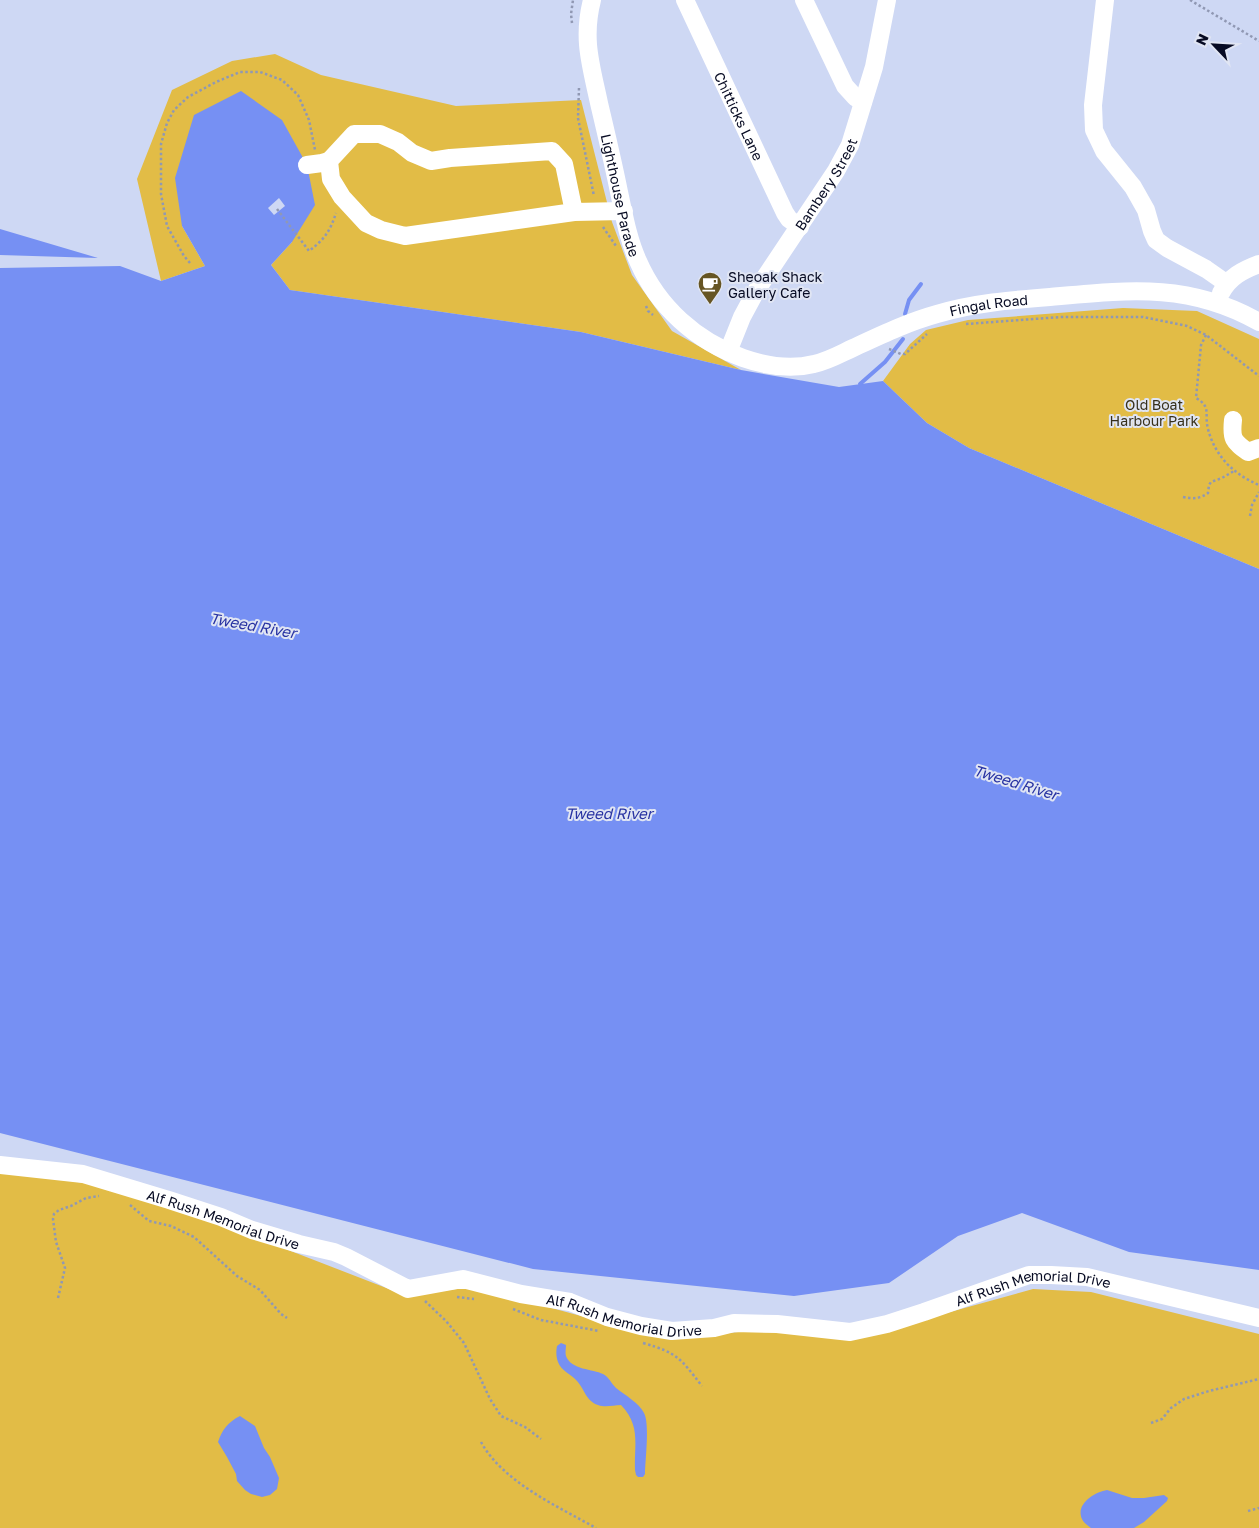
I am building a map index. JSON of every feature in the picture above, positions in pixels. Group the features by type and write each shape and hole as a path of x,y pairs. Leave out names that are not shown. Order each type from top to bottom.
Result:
{"street":[{"name":"Lighthouse Parade","path":"592,0 587,31 589,57 624,211 637,259 651,286 676,316 705,340 728,352"},
{"name":"Chitticks Lane","path":"685,0 785,213 800,228"},
{"path":"804,0 845,86 855,97 864,102"},
{"name":"Bambery Street","path":"728,352 742,317 756,291 800,228 845,156 858,123 874,68 887,0"},
{"path":"1105,0 1093,105 1094,130 1104,151 1133,187 1146,210 1156,240 1226,283"},
{"path":"574,212 564,164 552,151 431,161 412,153 398,142 380,134 354,134 318,163 342,197 366,223 381,230 406,236 574,212 624,211"},
{"path":"1216,302 1226,283 1240,272 1259,264"},
{"name":"Fingal Road","path":"728,352 767,365 805,366 834,358 894,329 927,317 967,306 1008,300 1130,291 1172,292 1188,295 1216,302 1259,322"},
{"path":"1233,420 1231,434 1237,444 1248,452 1259,448"},
{"name":"Alf Rush Memorial Drive","path":"0,1165 83,1174 169,1200 221,1217 252,1230 298,1244 334,1252 408,1290 462,1279 520,1294 570,1302 606,1317 641,1326 672,1331 714,1328 734,1324 776,1324 850,1332 886,1324 924,1312 1029,1275 1087,1277 1259,1318"}],"path":[{"path":"572,23 573,0"},
{"path":"1190,0 1259,40"},
{"path":"190,263 167,226 161,194 161,144 174,110 188,97 240,72 260,72 282,80 298,96 309,120 318,163"},
{"path":"579,84 578,118 595,200 600,211 603,227 617,247"},
{"path":"277,209 309,251 329,232 342,197"},
{"path":"644,302 648,311 655,317"},
{"path":"965,324 1061,317 1143,317 1186,326 1206,335 1259,376"},
{"path":"882,350 891,349 905,354 926,334 932,331"},
{"path":"1206,335 1201,345 1196,398 1205,405 1207,426 1219,456 1234,471 1259,484"},
{"path":"1183,497 1192,499 1202,498 1208,493 1211,482 1234,471"},
{"path":"1250,516 1252,505 1259,492"},
{"path":"58,1298 65,1268 56,1242 54,1214 58,1210 86,1198 102,1196"},
{"path":"126,1203 149,1221 171,1226 194,1237 237,1276 260,1290 281,1314 287,1318"},
{"path":"408,1290 432,1306 464,1343 490,1399 501,1416 525,1427 541,1439"},
{"path":"454,1297 474,1299"},
{"path":"510,1308 541,1320 607,1333"},
{"path":"641,1342 666,1350 680,1358 702,1386"},
{"path":"1151,1423 1162,1419 1171,1408 1184,1399 1259,1379"},
{"path":"481,1442 492,1459 510,1475 559,1509 596,1528"},
{"path":"1248,1512 1259,1508"}],"green space":[{"path":"275,54 321,75 456,106 581,100 612,222 632,275 672,331 741,370 581,332 290,290 271,265 292,242 182,226 205,266 161,281 137,179 172,90 232,61"},
{"name":"Old Boat Harbour Park","path":"1123,308 1197,311 1259,339 1259,569 969,448 927,423 883,381 910,344 926,330 968,320"},
{"path":"0,1170 97,1185 203,1217 407,1296 463,1288 515,1298 636,1331 692,1337 775,1328 870,1334 1033,1289 1091,1292 1259,1334 1259,1528 0,1528"}],"water":[{"name":"Tweed River","path":"241,91 282,120 307,165 315,205 292,242 271,265 290,290 581,332 741,370 839,387 883,381 927,423 969,448 1259,569 1259,1270 1129,1252 1022,1213 958,1236 889,1283 794,1296 533,1269 0,1133 0,268 120,266 161,281 205,266 182,226 175,178 194,115"},
{"path":"0,229 98,258 0,255"},
{"path":"561,1343 566,1345 566,1356 572,1364 605,1375 616,1388 642,1409 647,1425 645,1474 643,1477 636,1475 634,1428 627,1413 621,1405 604,1406 591,1401 580,1384 559,1365 556,1350 557,1346"},
{"path":"240,1416 255,1426 279,1478 277,1489 270,1495 262,1497 245,1490 237,1481 236,1474 218,1442 226,1427"},
{"path":"1107,1490 1132,1498 1164,1495 1168,1498 1144,1522 1134,1528 1091,1528 1083,1520 1081,1508 1092,1496"}],"pier":[{"path":"279,198 285,206 274,215 268,208"}],"waterway":[{"path":"905,314 909,300 921,284"},
{"path":"860,384 885,362 903,339"}],"place":[{"name":"Sheoak Shack Gallery Cafe","path":"710,305"}]}
